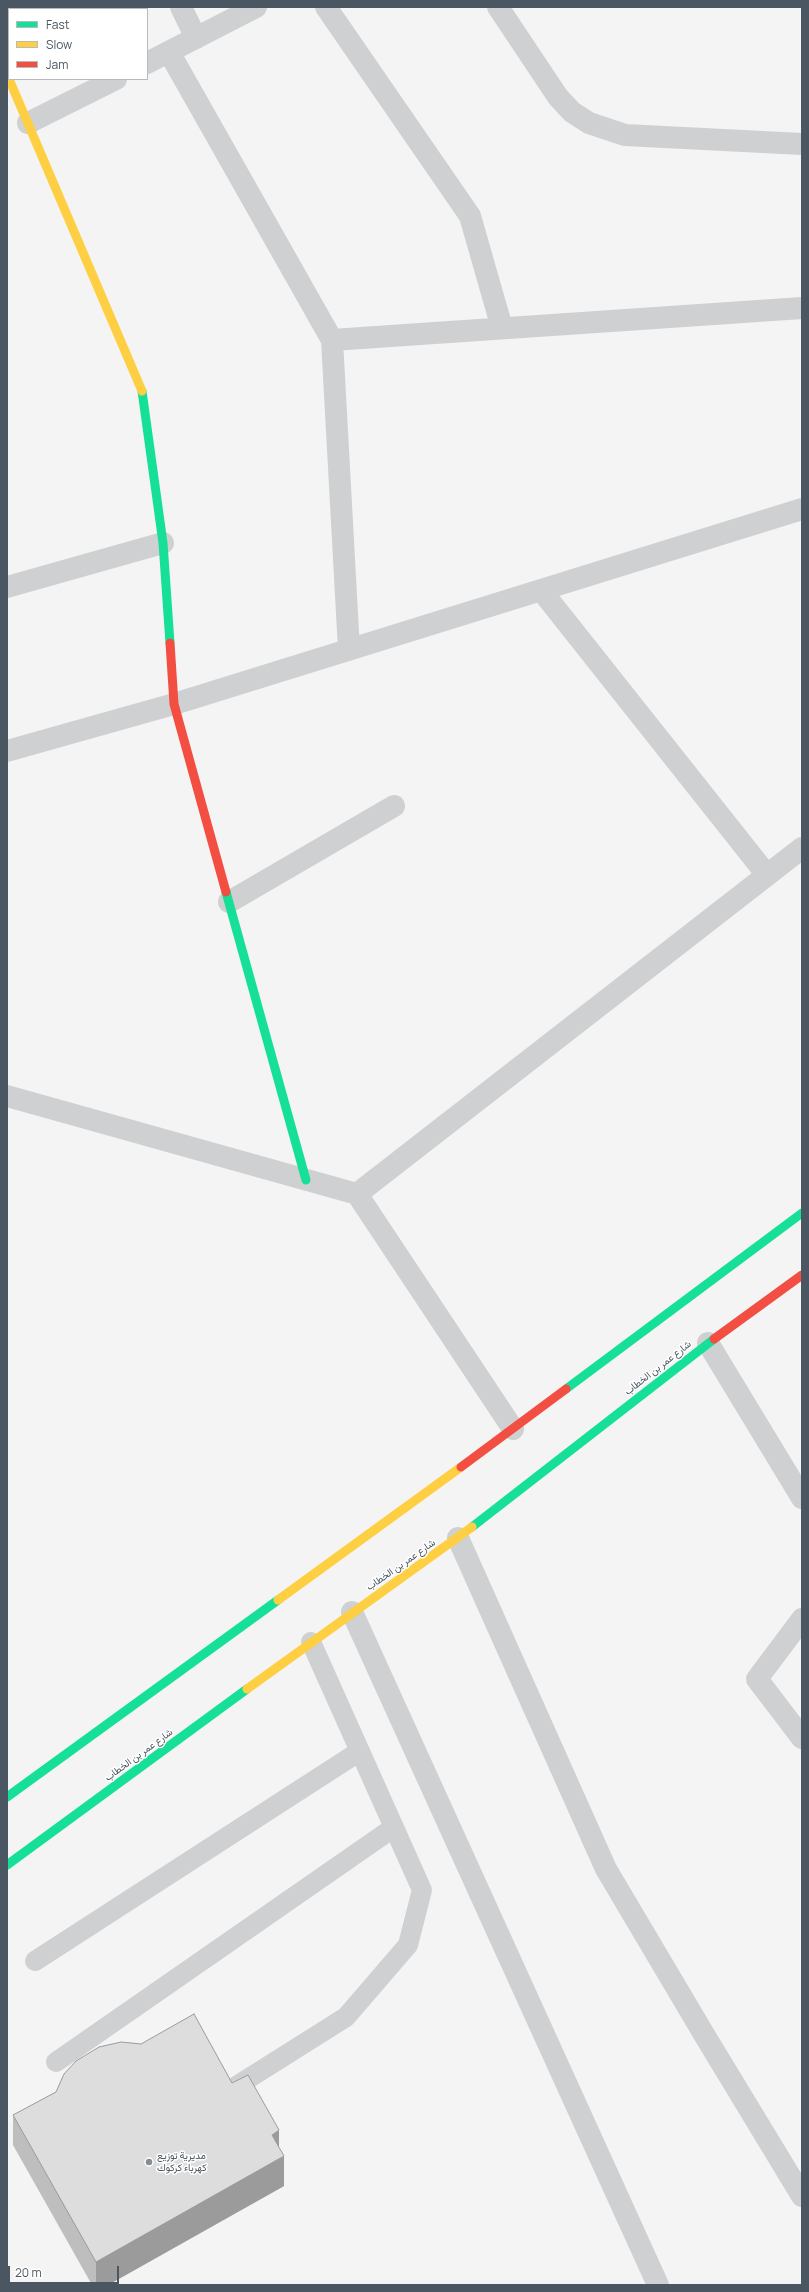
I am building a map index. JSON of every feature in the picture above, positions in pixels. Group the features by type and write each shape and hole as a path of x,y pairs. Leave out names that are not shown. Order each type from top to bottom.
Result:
{"main road":[{"path":"9,80 143,392 162,543 174,704 306,1180"},
{"path":"7,1797 513,1429 802,1213"},
{"name":"شارع عمر بن الخطاب","path":"7,1865 352,1612 458,1538 708,1343 802,1275"}],"street":[{"path":"181,7 196,38"},
{"path":"148,62 256,7"},
{"path":"326,7 470,216 502,328"},
{"path":"498,7 558,97 572,112 589,123 625,135 802,144"},
{"path":"169,52 332,340 349,650"},
{"path":"28,123 114,80"},
{"path":"332,340 802,308"},
{"path":"8,749 174,704 802,509"},
{"path":"7,587 162,543"},
{"path":"541,590 767,875"},
{"path":"229,902 394,806"},
{"path":"357,1194 802,848"},
{"path":"7,1096 357,1194 513,1429"},
{"path":"708,1343 802,1498"},
{"path":"458,1538 606,1869 802,2196"},
{"path":"352,1612 658,2285"},
{"path":"802,1619 757,1680 802,1738"}],"lane":[{"path":"226,2092 346,2017 408,1945 422,1890 311,1642"},
{"path":"35,1961 360,1751"},
{"path":"56,2062 393,1828"}],"building":[{"name":"مديرية توزيع كهرباء كركوك","path":"194,2014 232,2083 248,2075 279,2130 272,2135 284,2156 96,2262 13,2115 56,2092 64,2074 76,2061 99,2047 121,2042 141,2044"}],"traffic: fast":[{"path":"142,391 163,543 170,643"},
{"path":"226,892 306,1180"},
{"path":"566,1389 802,1213"},
{"path":"472,1527 714,1339"},
{"path":"7,1797 278,1600"},
{"path":"7,1865 247,1689"}],"traffic: slow":[{"path":"9,80 142,391"},
{"path":"278,1600 461,1467"},
{"path":"247,1689 472,1527"}],"traffic: jam":[{"path":"170,643 174,704 226,892"},
{"path":"714,1339 802,1275"},
{"path":"461,1467 566,1389"}],"place":[{"name":"مديرية توزيع كهرباء كركوك","path":"149,2162"}]}
